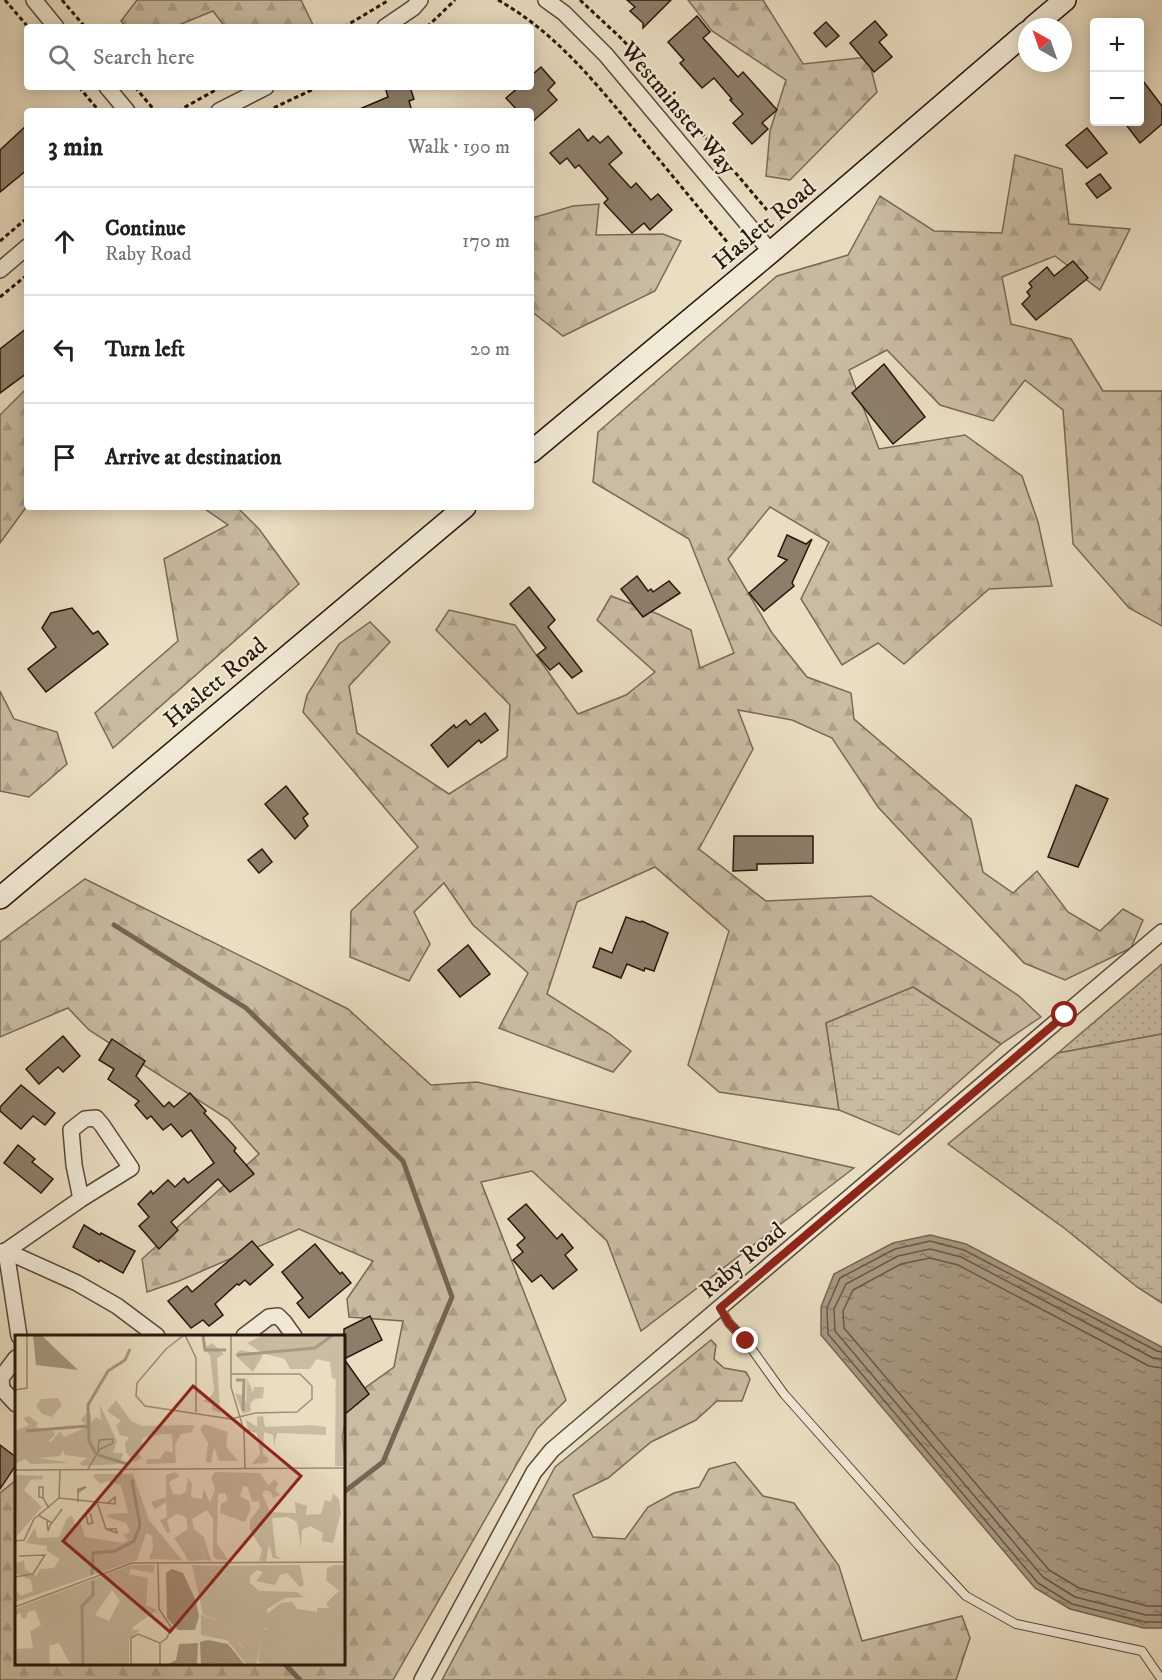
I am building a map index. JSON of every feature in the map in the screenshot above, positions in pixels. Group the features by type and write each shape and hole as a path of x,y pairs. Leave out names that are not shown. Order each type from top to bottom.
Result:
{"main road":[{"path":"1044,18 1065,0"},
{"name":"Haslett Road","path":"534,450 771,252 1018,40"},
{"name":"Haslett Road","path":"0,898 461,510"}],"street":[{"path":"34,0 54,24"},
{"path":"389,24 413,8 420,0"},
{"name":"Westminster Way","path":"546,0 564,13 606,55 771,252"},
{"path":"110,90 124,108"},
{"path":"225,108 260,90"},
{"path":"0,270 24,250"},
{"name":"Raby Road","path":"422,1680 534,1472 552,1450 1162,932"},
{"path":"3,1252 131,1168 96,1118 85,1119 71,1130 74,1165 81,1199"},
{"path":"3,1252 19,1335"},
{"path":"3,1252 77,1283 117,1306 156,1335"},
{"path":"245,1335 269,1317 278,1316 293,1335"},
{"path":"15,1359 1,1378 2,1389 15,1403"}],"lane":[{"path":"720,1308 784,1394 966,1596 1016,1624 1142,1651 1162,1680"}],"path":[{"path":"5,0 25,24"},
{"path":"62,0 82,24"},
{"path":"349,24 389,0"},
{"path":"430,24 455,0"},
{"path":"498,0 533,24"},
{"path":"580,0 623,40 767,210"},
{"path":"534,25 555,41 592,78 728,243"},
{"path":"82,90 96,108"},
{"path":"138,90 152,108"},
{"path":"183,108 216,90"},
{"path":"273,108 312,90"},
{"path":"0,241 24,221"},
{"path":"0,297 24,277"}],"green space":[{"path":"137,0 301,0 313,24 223,24 213,11 181,24 124,24 121,21"},
{"path":"688,0 763,0 803,64 868,57 877,92 790,180 766,176 770,131 786,80 712,31"},
{"path":"1015,155 1062,169 1069,224 1130,229 1100,290 1055,256 1002,277 1011,324 1071,339 1103,391 1162,391 1162,626 1129,608 1073,544 1063,410 1025,380 993,421 940,405 887,350 849,370 879,449 965,435 1022,476 1038,522 1052,586 989,589 904,664 878,643 842,665 801,599 829,542 770,507 728,559 772,633 807,677 851,693 854,719 971,819 983,872 1013,893 1037,871 1068,912 1100,931 1123,909 1143,920 1131,948 1065,980 1024,963 878,807 832,738 792,720 738,710 753,749 699,849 766,901 871,896 1019,996 1041,1017 1001,1044 913,987 826,1023 839,1110 719,1092 688,1065 729,931 655,867 577,902 547,994 608,1033 631,1051 613,1072 499,1028 528,973 473,925 444,883 414,912 430,944 409,981 350,957 351,911 418,847 303,712 307,695 339,644 370,622 390,642 349,686 357,733 449,794 507,757 510,705 436,630 449,610 515,625 578,714 626,695 655,672 597,620 611,596 658,614 691,630 700,668 734,653 689,539 593,482 598,432 777,276 848,255 880,196 934,231 1002,233"},
{"path":"599,204 596,235 663,234 681,241 655,291 563,336 534,313 534,217 573,206"},
{"path":"24,391 24,510 0,543 0,415"},
{"path":"206,510 240,510 259,529 299,584 113,748 95,713 178,641 164,559 228,525"},
{"path":"0,691 14,719 57,732 67,764 29,797 0,791"},
{"path":"85,879 348,1009 431,1085 477,1082 854,1168 641,1331 607,1241 532,1171 481,1182 566,1400 537,1429 393,1680 0,1680 0,1493 15,1481 15,1665 345,1665 345,1402 394,1367 403,1321 349,1317 347,1299 373,1261 299,1229 179,1281 147,1292 142,1259 259,1154 228,1119 89,1030 68,1008 0,1037 0,942"},
{"path":"1162,964 1162,1034 1058,1053"},
{"path":"913,987 1001,1044 899,1135 839,1110 826,1023"},
{"path":"1162,1034 1162,1303 1137,1287 1064,1228 948,1144 1058,1053"},
{"path":"711,1340 716,1345 714,1359 724,1368 746,1372 750,1379 742,1401 717,1401 696,1420 651,1442 608,1478 573,1495 593,1537 625,1539 648,1507 674,1493 699,1487 709,1469 735,1462 763,1496 794,1503 839,1566 862,1641 962,1616 970,1638 956,1680 442,1680 555,1467"}],"water":[{"path":"930,1235 966,1244 1162,1347 1162,1628 1144,1628 1070,1609 1035,1588 821,1335 821,1307 834,1274 893,1243"}],"building":[{"path":"627,0 671,0 643,28 643,23 630,11 635,7"},
{"path":"697,16 710,32 703,38 738,77 743,72 777,110 762,123 768,129 752,144 733,123 743,114 730,100 732,99 714,78 702,88 680,63 684,60 668,42"},
{"path":"875,21 887,35 879,42 892,57 874,72 850,43"},
{"path":"826,22 839,36 826,47 814,33"},
{"path":"541,67 555,83 548,90 557,100 534,120 534,108 515,108 506,98 515,90 534,90 534,73"},
{"path":"1144,82 1162,106 1162,124 1140,143 1127,126 1144,126"},
{"path":"386,90 411,90 414,99 409,101 411,108 362,108 388,97"},
{"path":"24,128 24,172 0,192 0,150"},
{"path":"1087,128 1107,153 1087,168 1066,145"},
{"path":"579,129 588,141 593,136 600,143 608,136 622,153 609,164 631,188 636,183 651,200 658,194 672,210 650,230 644,223 632,233 604,203 608,199 579,165 575,168 567,158 560,164 550,153"},
{"path":"1100,174 1111,188 1097,198 1086,184"},
{"path":"1073,261 1088,278 1036,320 1022,304 1030,296 1027,292 1032,287 1029,283 1047,267 1054,276"},
{"path":"24,330 24,375 0,393 0,349"},
{"path":"884,364 925,417 893,444 852,393"},
{"path":"787,535 806,544 812,539 792,583 794,586 764,611 749,593 787,560 778,556"},
{"path":"637,576 648,591 651,589 653,592 669,581 680,593 643,617 621,589"},
{"path":"529,587 555,620 548,627 582,671 572,678 559,663 550,670 537,655 546,648 510,604"},
{"path":"72,608 93,634 98,631 108,644 46,692 28,669 56,647 42,628 51,613"},
{"path":"485,713 498,730 481,743 479,740 448,767 431,745 454,725 456,728 466,720 470,725"},
{"path":"1076,785 1108,799 1078,867 1048,857"},
{"path":"286,786 308,814 303,818 308,826 295,839 265,804"},
{"path":"734,836 813,836 813,863 757,864 757,870 733,871"},
{"path":"262,849 272,862 259,873 248,860"},
{"path":"626,917 642,921 668,933 654,971 645,968 644,971 627,964 621,978 593,967 600,948 612,953"},
{"path":"468,945 490,974 460,997 438,970"},
{"path":"63,1036 80,1056 63,1072 58,1067 39,1084 26,1069"},
{"path":"112,1039 145,1061 136,1076 164,1107 169,1102 174,1107 190,1093 206,1111 204,1113 236,1148 234,1151 254,1174 230,1192 218,1179 171,1222 178,1230 159,1249 139,1226 149,1217 138,1204 151,1191 153,1194 168,1180 175,1187 184,1178 188,1183 214,1163 191,1130 182,1137 171,1124 163,1130 151,1116 147,1119 135,1105 139,1101 108,1079 114,1069 99,1060"},
{"path":"21,1085 55,1113 45,1125 33,1116 21,1129 0,1111 0,1107"},
{"path":"18,1145 35,1159 32,1162 53,1179 41,1193 4,1163"},
{"path":"526,1204 557,1239 562,1234 573,1248 565,1255 577,1270 553,1289 541,1275 532,1282 513,1260 523,1252 517,1245 525,1238 508,1219"},
{"path":"84,1225 135,1251 123,1273 73,1247"},
{"path":"252,1241 273,1265 250,1285 245,1280 237,1284 215,1304 223,1315 209,1326 203,1320 191,1328 168,1301 187,1286 192,1292"},
{"path":"315,1244 340,1274 342,1272 351,1283 309,1318 297,1303 303,1298 282,1272"},
{"path":"370,1316 382,1340 345,1358 344,1329"},
{"path":"345,1360 369,1394 345,1414"},
{"path":"0,1445 15,1456 15,1466 0,1489"}],"waterway":[{"path":"114,925 246,1008 403,1161 452,1297 383,1462 345,1491"},
{"path":"286,1665 300,1680"}],"route":[{"path":"746,1341 729,1323 720,1308 1065,1015"}]}
